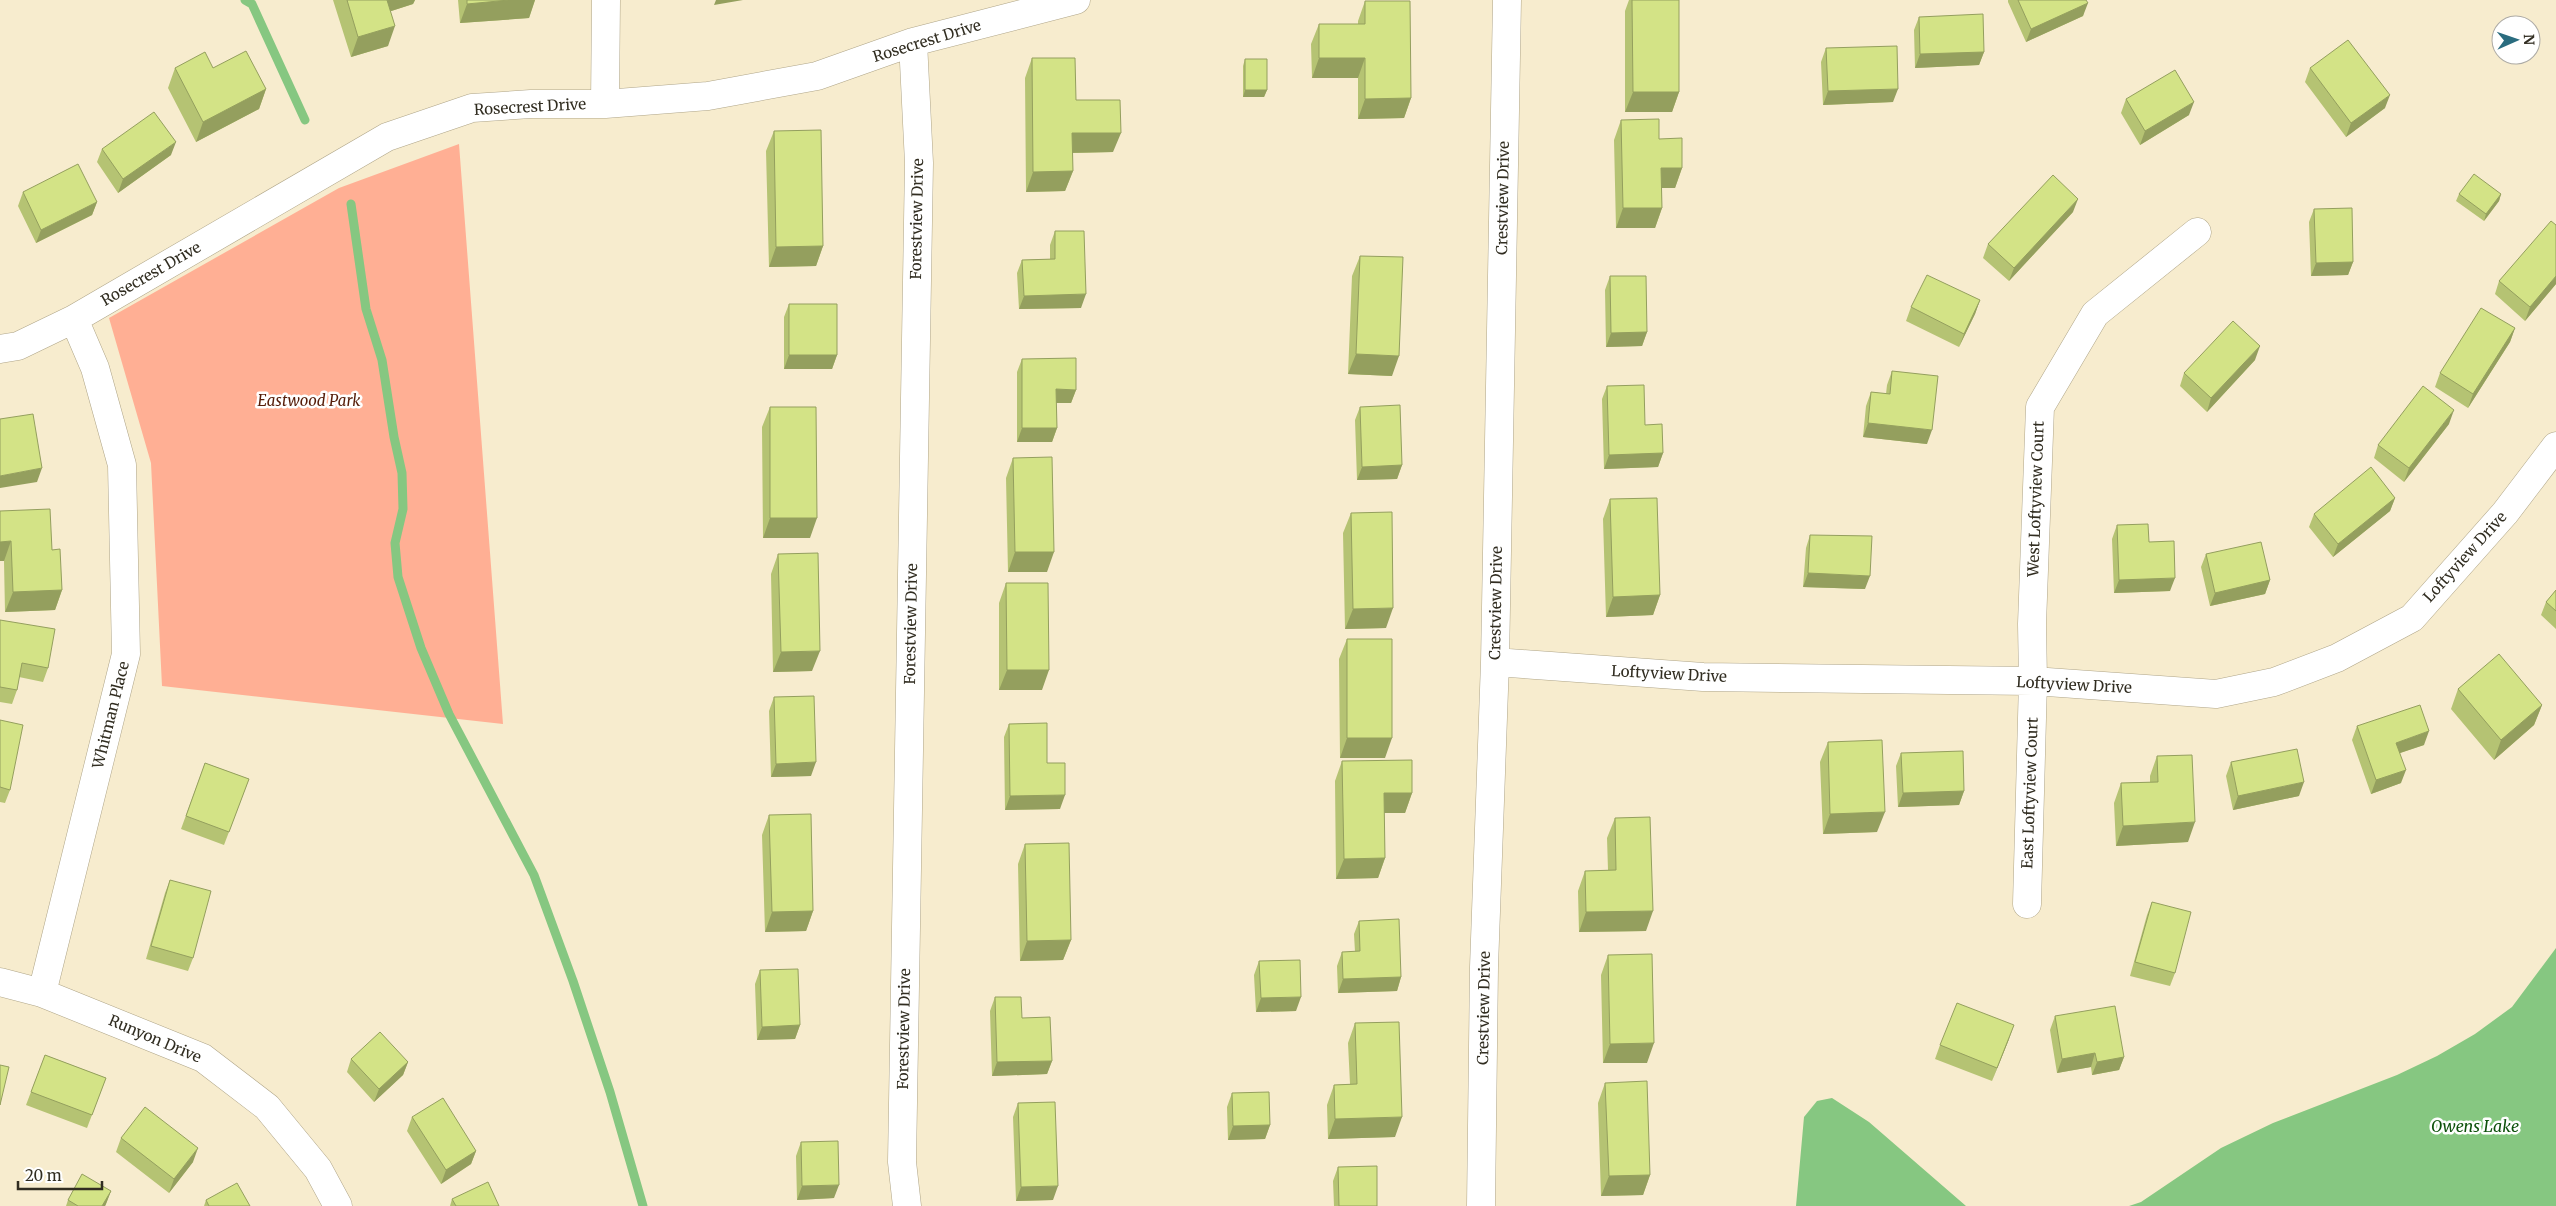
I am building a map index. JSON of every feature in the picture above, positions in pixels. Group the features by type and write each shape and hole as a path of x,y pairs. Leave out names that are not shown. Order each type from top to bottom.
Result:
{"street":[{"path":"605,104 606,0"},
{"name":"Rosecrest Drive","path":"0,349 18,346 74,319 387,137 472,108 531,104 605,104 708,96 817,76 913,42 1076,0"},
{"name":"Crestview Drive","path":"1481,1206 1484,967 1496,662 1507,0"},
{"name":"Forestview Drive","path":"907,1206 902,1162 918,163 913,42"},
{"name":"West Loftyview Court","path":"2033,681 2032,624 2040,407 2096,314 2197,232"},
{"name":"Whitman Place","path":"42,993 126,654 122,465 95,368 74,319"},
{"name":"Loftyview Drive","path":"1496,662 1703,677 2033,681 2216,694 2274,682 2337,658 2412,618 2505,513 2556,446"},
{"name":"East Loftyview Court","path":"2027,904 2033,681"},
{"name":"Runyon Drive","path":"0,982 42,993 204,1058 267,1107 318,1169 338,1206"}],"green space":[{"name":"Eastwood Park","path":"459,144 503,724 162,686 151,463 109,318 339,188"}],"water":[{"name":"Owens Lake","path":"2556,948 2556,1206 2129,1206 2141,1202 2221,1148 2273,1123 2397,1075 2437,1056 2475,1034 2512,1007"},
{"path":"1832,1098 1869,1122 1966,1206 1796,1206 1804,1117 1817,1101"}],"building":[{"path":"347,0 387,0 395,26 358,37"},
{"path":"467,0 509,0 467,4"},
{"path":"1632,0 1679,0 1679,92 1633,92"},
{"path":"2018,0 2086,0 2088,3 2031,29"},
{"path":"1365,1 1410,1 1411,98 1365,99 1365,58 1319,58 1319,24 1365,24"},
{"path":"1983,14 1984,52 1920,54 1919,17"},
{"path":"2348,40 2390,95 2351,123 2310,68"},
{"path":"1897,46 1898,89 1828,91 1826,48"},
{"path":"246,51 266,89 203,122 175,68 205,52 213,68"},
{"path":"1032,58 1075,58 1076,100 1120,100 1121,133 1072,133 1073,171 1033,172"},
{"path":"1245,59 1267,59 1267,90 1245,90"},
{"path":"2175,70 2194,102 2145,131 2126,99"},
{"path":"154,112 176,142 123,179 102,149"},
{"path":"1659,119 1659,139 1682,138 1682,168 1661,168 1662,208 1623,208 1621,120"},
{"path":"821,130 823,246 776,247 774,131"},
{"path":"78,164 97,202 41,230 23,192"},
{"path":"2474,174 2501,194 2486,214 2459,194"},
{"path":"2053,175 2078,199 2014,268 1988,244"},
{"path":"2352,208 2353,262 2316,263 2314,209"},
{"path":"2551,221 2556,225 2556,276 2530,307 2499,281"},
{"path":"1055,231 1084,231 1086,294 1024,296 1022,260 1055,259"},
{"path":"1360,256 1403,257 1399,356 1356,354"},
{"path":"1927,275 1980,300 1964,334 1911,307"},
{"path":"1610,276 1646,276 1647,332 1611,333"},
{"path":"789,304 837,304 837,355 789,355"},
{"path":"2481,308 2515,328 2473,394 2440,373"},
{"path":"2233,321 2260,346 2211,398 2184,373"},
{"path":"1076,358 1076,390 1056,389 1057,428 1022,428 1022,359"},
{"path":"1892,371 1938,376 1932,430 1868,423 1871,392 1890,394"},
{"path":"1644,385 1645,425 1662,424 1663,453 1609,455 1607,386"},
{"path":"2423,386 2454,410 2409,468 2378,445"},
{"path":"1400,405 1402,465 1362,467 1360,407"},
{"path":"770,407 816,407 817,518 770,518"},
{"path":"33,414 42,468 0,476 0,419"},
{"path":"1052,457 1054,552 1015,552 1013,458"},
{"path":"2371,467 2395,498 2338,544 2314,514"},
{"path":"1657,498 1660,595 1613,597 1610,499"},
{"path":"50,509 52,550 60,549 62,590 13,592 11,541 0,542 0,511"},
{"path":"1392,512 1393,608 1353,609 1351,513"},
{"path":"2148,524 2149,542 2174,541 2175,578 2119,580 2117,525"},
{"path":"1810,535 1872,536 1870,576 1808,573"},
{"path":"2261,542 2270,580 2215,593 2206,554"},
{"path":"818,553 820,651 781,652 778,554"},
{"path":"1006,583 1048,583 1049,670 1007,670"},
{"path":"2556,590 2556,611 2546,602"},
{"path":"0,620 55,629 48,668 22,663 17,690 0,687"},
{"path":"1347,639 1392,639 1392,738 1347,738"},
{"path":"2499,654 2542,705 2501,740 2458,689"},
{"path":"814,696 816,762 776,764 774,697"},
{"path":"2420,705 2429,731 2396,743 2406,770 2376,780 2357,726"},
{"path":"0,720 23,725 10,790 0,787"},
{"path":"1047,723 1047,763 1065,763 1065,795 1010,796 1009,724"},
{"path":"1882,740 1885,812 1830,814 1828,742"},
{"path":"2297,749 2304,782 2238,796 2231,762"},
{"path":"1963,751 1964,791 1903,793 1901,753"},
{"path":"2192,755 2195,822 2123,826 2121,783 2158,782 2157,756"},
{"path":"1412,760 1412,793 1384,793 1385,858 1344,859 1342,761"},
{"path":"205,763 249,779 229,832 186,816"},
{"path":"811,814 813,911 772,912 769,815"},
{"path":"1650,817 1653,911 1586,912 1585,871 1616,870 1615,818"},
{"path":"1069,843 1071,940 1027,941 1025,844"},
{"path":"170,880 211,891 193,958 151,946"},
{"path":"2152,902 2191,912 2175,973 2135,962"},
{"path":"1399,919 1401,977 1343,979 1342,952 1360,951 1359,921"},
{"path":"1652,954 1654,1043 1610,1044 1608,955"},
{"path":"1300,960 1301,997 1261,998 1259,961"},
{"path":"798,969 800,1025 762,1027 760,970"},
{"path":"995,997 1021,997 1022,1018 1050,1017 1052,1061 997,1062"},
{"path":"1957,1003 2014,1025 1997,1068 1940,1045"},
{"path":"2115,1006 2124,1057 2097,1062 2095,1053 2062,1059 2055,1016"},
{"path":"1399,1022 1402,1117 1335,1119 1334,1085 1357,1084 1355,1023"},
{"path":"380,1032 408,1062 379,1089 351,1059"},
{"path":"45,1055 106,1078 92,1115 31,1092"},
{"path":"0,1065 9,1067 0,1105"},
{"path":"1647,1081 1650,1175 1609,1176 1605,1083"},
{"path":"1269,1092 1270,1125 1233,1126 1232,1093"},
{"path":"443,1098 476,1151 446,1170 412,1117"},
{"path":"1055,1102 1058,1186 1021,1187 1018,1103"},
{"path":"145,1107 198,1148 174,1179 121,1138"},
{"path":"838,1141 839,1185 802,1186 801,1142"},
{"path":"1377,1166 1377,1206 1339,1206 1338,1167"},
{"path":"82,1174 111,1191 102,1206 78,1206 68,1200"},
{"path":"488,1182 499,1206 456,1206 452,1199"},
{"path":"237,1183 250,1206 209,1206 206,1200"}],"waterway":[{"path":"245,0 252,4 305,120"},
{"path":"351,204 366,309 382,360 394,437 402,473 403,509 395,543 398,577 421,648 449,714 534,875 573,981 610,1092 643,1206"}]}
